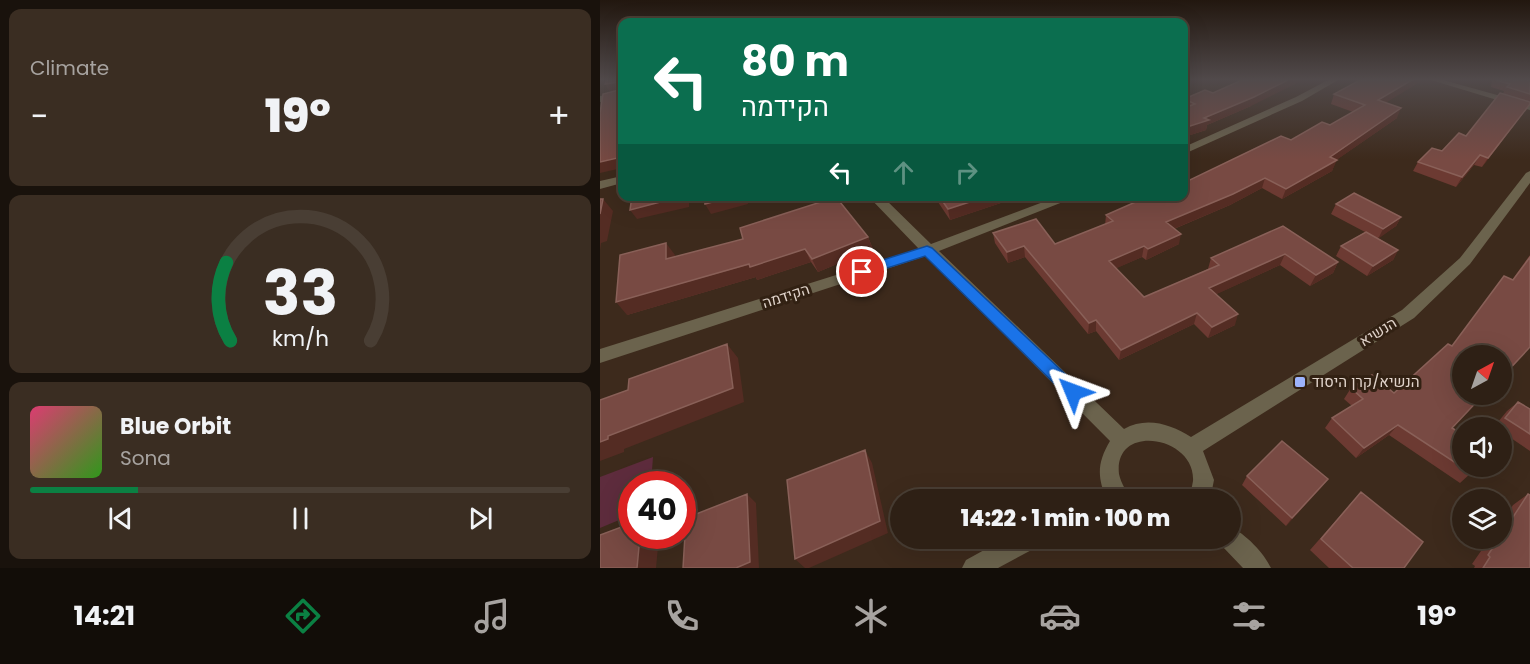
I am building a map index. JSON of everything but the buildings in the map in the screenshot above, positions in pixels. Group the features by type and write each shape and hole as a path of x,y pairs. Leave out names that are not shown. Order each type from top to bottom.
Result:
{"street":[{"path":"1188,149 1281,107"},
{"name":"הנשיא","path":"1191,448 1408,314 1465,261 1530,175"},
{"path":"600,185 618,181"},
{"path":"879,201 1122,440"},
{"name":"הקידמה","path":"600,356 927,250 1059,201"},
{"path":"1112,489 1108,465 1113,451 1122,440 1133,433 1147,430 1163,432 1178,438 1191,448 1199,460 1204,475 1203,489"},
{"path":"974,568 1010,549"},
{"path":"1241,549 1259,568"}],"shaded area":[{"path":"653,457 652,471 618,471 618,520 600,528 600,477"}],"place":[{"name":"הנשיא/קרן היסוד","path":"1300,382"}],"route":[{"path":"862,272 927,250 1073,392"}]}
